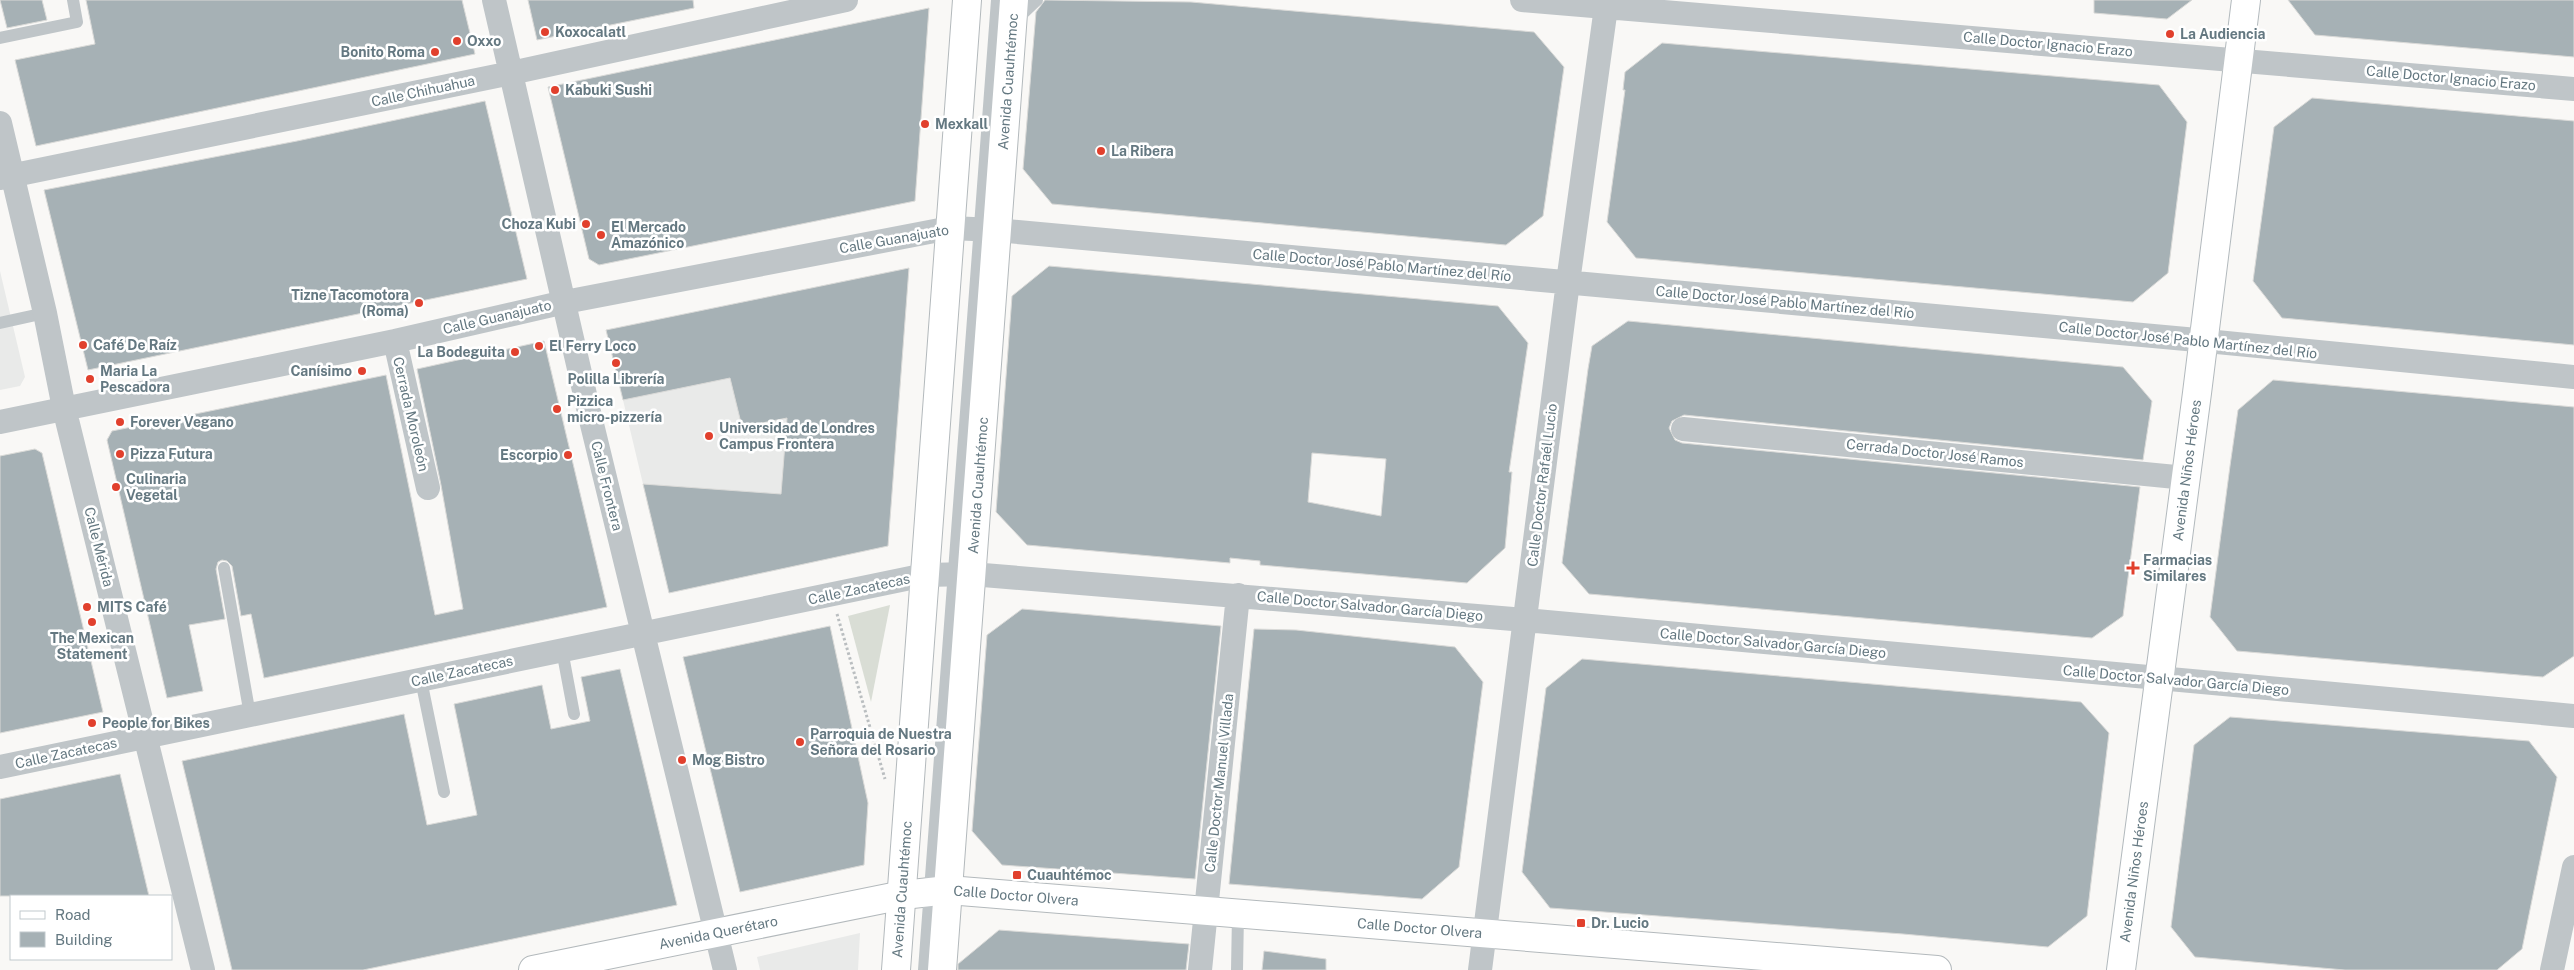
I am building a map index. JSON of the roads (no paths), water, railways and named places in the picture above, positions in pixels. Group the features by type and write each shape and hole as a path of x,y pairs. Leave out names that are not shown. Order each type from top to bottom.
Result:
{"main road":[{"name":"Avenida Cuauhtémoc","path":"896,970 903,895 967,0"},
{"name":"Avenida Niños Héroes","path":"2121,970 2204,341 2246,0"},
{"name":"Avenida Cuauhtémoc","path":"942,970 939,891 962,575 989,229 1013,12"},
{"name":"Calle Doctor Olvera","path":"903,895 939,891 1937,970"},
{"name":"Avenida Querétaro","path":"544,969 903,895"}],"street":[{"name":"Calle Frontera","path":"494,0 643,634 725,970"},
{"name":"Calle Chihuahua","path":"6,177 511,73 846,0"},
{"name":"Calle Doctor Ignacio Erazo","path":"1522,0 1606,4 2574,89"},
{"name":"Calle Doctor Rafaél Lucio","path":"1480,970 1568,282 1606,4"},
{"name":"Calle Mérida","path":"0,124 6,177 45,313 64,408 147,736 203,970"},
{"name":"Calle Guanajuato","path":"0,422 395,341 565,302 950,228 989,229"},
{"name":"Calle Doctor José Pablo Martínez del Río","path":"989,229 2574,377"},
{"name":"Cerrada Moroleón","path":"395,341 428,488"},
{"name":"Cerrada Doctor José Ramos","path":"1683,429 2186,478"},
{"name":"Calle Doctor Salvador García Diego","path":"925,576 962,575 1238,595 2574,716"},
{"name":"Calle Zacatecas","path":"0,767 925,576"},
{"name":"Calle Doctor Manuel Villada","path":"1200,970 1238,595"},
{"path":"2552,970 2574,868"}],"lane":[{"path":"0,38 77,22 73,0"},
{"path":"989,229 997,0"},
{"path":"1013,12 1037,0"},
{"path":"0,323 45,313"},
{"path":"224,568 250,715"},
{"path":"562,650 574,714"},
{"path":"421,680 444,792"},
{"path":"924,970 939,891"},
{"path":"1237,970 1238,914"}],"place":[{"name":"Koxocalatl","path":"545,32"},
{"name":"La Audiencia","path":"2170,34"},
{"name":"Oxxo","path":"457,41"},
{"name":"Bonito Roma","path":"435,52"},
{"name":"Kabuki Sushi","path":"555,90"},
{"name":"Mexkall","path":"925,124"},
{"name":"La Ribera","path":"1101,151"},
{"name":"Choza Kubi","path":"586,224"},
{"name":"El Mercado Amazónico","path":"601,235"},
{"name":"Tizne Tacomotora (Roma)","path":"419,303"},
{"name":"Café De Raíz","path":"83,345"},
{"name":"El Ferry Loco","path":"539,346"},
{"name":"La Bodeguita","path":"515,352"},
{"name":"Polilla Librería","path":"616,363"},
{"name":"Canísimo","path":"362,371"},
{"name":"Maria La Pescadora","path":"90,379"},
{"name":"Pizzica micro-pizzería","path":"557,409"},
{"name":"Forever Vegano","path":"120,422"},
{"name":"Universidad de Londres Campus Frontera","path":"709,436"},
{"name":"Pizza Futura","path":"120,454"},
{"name":"Escorpio","path":"568,455"},
{"name":"Culinaria Vegetal","path":"116,487"},
{"name":"Farmacias Similares","path":"2133,568"},
{"name":"MITS Café","path":"87,607"},
{"name":"The Mexican Statement","path":"92,622"},
{"name":"People for Bikes","path":"92,723"},
{"name":"Parroquia de Nuestra Señora del Rosario","path":"800,742"},
{"name":"Mog Bistro","path":"682,760"},
{"name":"Cuauhtémoc","path":"1017,875"},
{"name":"Dr. Lucio","path":"1581,923"}]}
